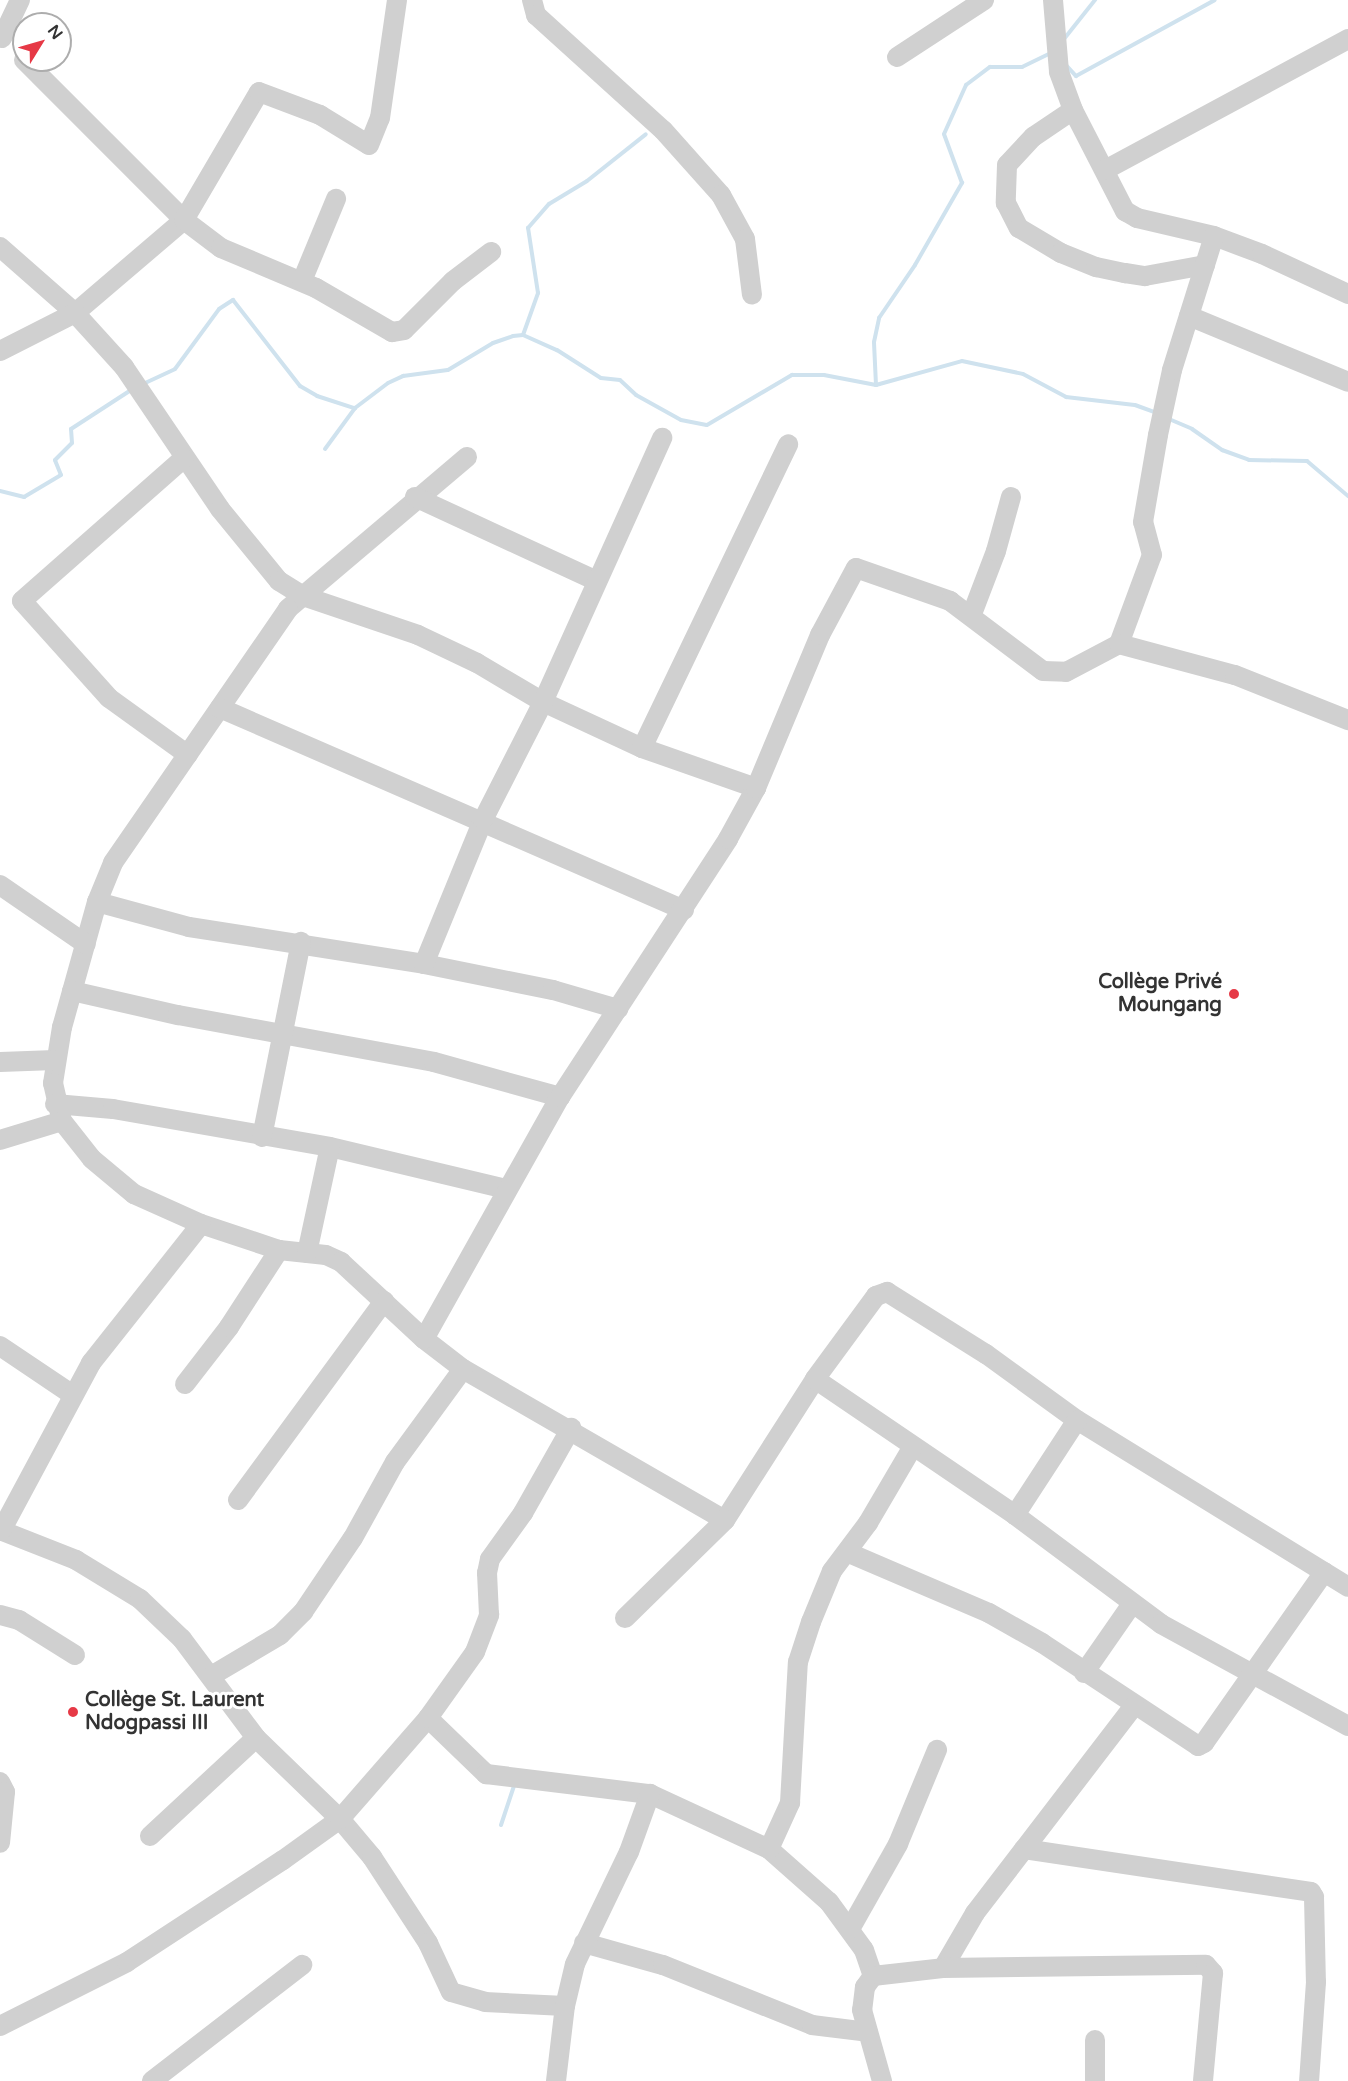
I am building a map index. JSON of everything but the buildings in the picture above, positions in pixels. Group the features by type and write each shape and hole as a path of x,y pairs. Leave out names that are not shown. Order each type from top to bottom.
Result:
{"street":[{"path":"12,48 1,37 20,0"},
{"path":"0,351 75,314 184,220 259,92 320,115 369,145 380,118 397,0"},
{"path":"532,0 536,15 663,130 721,195 745,238 752,295"},
{"path":"897,57 984,0"},
{"path":"1053,0 1059,72 1073,110 1125,211 1137,219 1214,236 1348,294"},
{"path":"1105,170 1348,39"},
{"path":"37,72 110,141 184,220 239,258 302,281 398,333 491,252"},
{"path":"1073,110 1024,144 1007,165 1006,203 1019,228 1070,256 1125,273 1145,276 1205,265"},
{"path":"302,281 336,199"},
{"path":"424,1339 506,1189 560,1097 684,910 756,788 798,682 853,570 860,569 950,601 972,614 1043,671 1055,674 1066,672 1119,644 1152,555 1143,522 1145,504 1172,370 1214,236"},
{"path":"0,247 75,314 124,367 184,458 260,562 303,596 418,635 477,663 543,702 642,748 756,788"},
{"path":"1189,316 1348,382"},
{"path":"424,964 483,820 543,702 662,438"},
{"path":"642,748 788,444"},
{"path":"184,458 22,601 109,698 188,755"},
{"path":"467,458 416,498 303,596 277,622 188,755 130,832 97,902 72,991 55,1060 59,1112 113,1179 134,1194 201,1224 279,1250 307,1253 341,1262 424,1339 463,1369 571,1428 725,1520"},
{"path":"972,614 996,551 1011,496"},
{"path":"416,498 597,581"},
{"path":"1119,644 1236,675 1348,720"},
{"path":"220,708 483,820 684,910"},
{"path":"0,885 86,944"},
{"path":"97,902 189,927 301,942 424,964 553,990 618,1009"},
{"path":"262,1137 285,1033 301,942"},
{"path":"72,991 434,1062 560,1097"},
{"path":"0,1062 55,1060"},
{"path":"0,1140 59,1112 113,1109 262,1137 330,1147 506,1189"},
{"path":"307,1253 330,1147"},
{"path":"201,1224 158,1282 109,1337 73,1395 0,1531 76,1560 140,1599 182,1639 256,1738 340,1819 405,1902 451,1992 485,2002 565,2006"},
{"path":"185,1384 229,1327 279,1250"},
{"path":"625,1618 725,1520 815,1379 876,1296 886,1292 986,1354 1077,1420 1348,1587"},
{"path":"238,1500 384,1301"},
{"path":"2,1351 73,1395"},
{"path":"211,1676 280,1635 303,1612 353,1538 395,1462 463,1369"},
{"path":"815,1379 912,1448 1015,1515 1132,1604 1348,1726"},
{"path":"1015,1515 1077,1420"},
{"path":"0,2026 127,1962 283,1860 340,1819 428,1719 483,1636 489,1615 487,1573 490,1559 528,1506 571,1428"},
{"path":"769,1849 790,1803 798,1662 825,1585 849,1553 912,1448"},
{"path":"849,1553 988,1613 1042,1643 1084,1673 1198,1746 1204,1743 1324,1572"},
{"path":"1084,1673 1132,1604"},
{"path":"0,1615 19,1620 75,1655"},
{"path":"943,1968 975,1913 1134,1706"},
{"path":"428,1719 486,1774 650,1794 769,1849 815,1888 850,1929 864,1950 873,1976 861,1999 882,2081"},
{"path":"150,1836 256,1738"},
{"path":"850,1929 898,1844 937,1750"},
{"path":"0,1782 5,1792 0,1843"},
{"path":"556,2081 565,2006 584,1944 629,1852 650,1794"},
{"path":"1024,1849 1311,1892 1314,1897 1316,1982 1309,2081"},
{"path":"584,1944 663,1965 812,2025 868,2032"},
{"path":"152,2081 302,1965"},
{"path":"873,1976 943,1968 1206,1965 1213,1973 1203,2081"},
{"path":"1095,2040 1095,2081"}],"waterway":[{"path":"1064,39 1095,0"},
{"path":"1066,65 1076,76 1215,0"},
{"path":"876,385 874,342 879,318 915,265 962,183 944,134 966,85 990,67 1022,67 1051,53"},
{"path":"523,335 538,293 528,228 549,204 587,181 646,134"},
{"path":"143,384 175,369 219,309 233,300 300,386 317,396 355,408"},
{"path":"325,449 355,408 388,383 403,376 448,370 493,343 523,335 557,350 601,378 620,380 636,395 681,420 707,425 792,375 824,375 876,385 962,361 1023,374 1066,397 1135,405 1157,413"},
{"path":"0,491 24,497 61,475 55,460 72,443 71,429 131,390"},
{"path":"1169,419 1192,429 1222,450 1249,460 1307,461 1348,496"},
{"path":"501,1825 515,1783"}],"place":[{"name":"Collège Privé Moungang","path":"1234,994"},
{"name":"Collège St. Laurent Ndogpassi III","path":"73,1712"}]}
